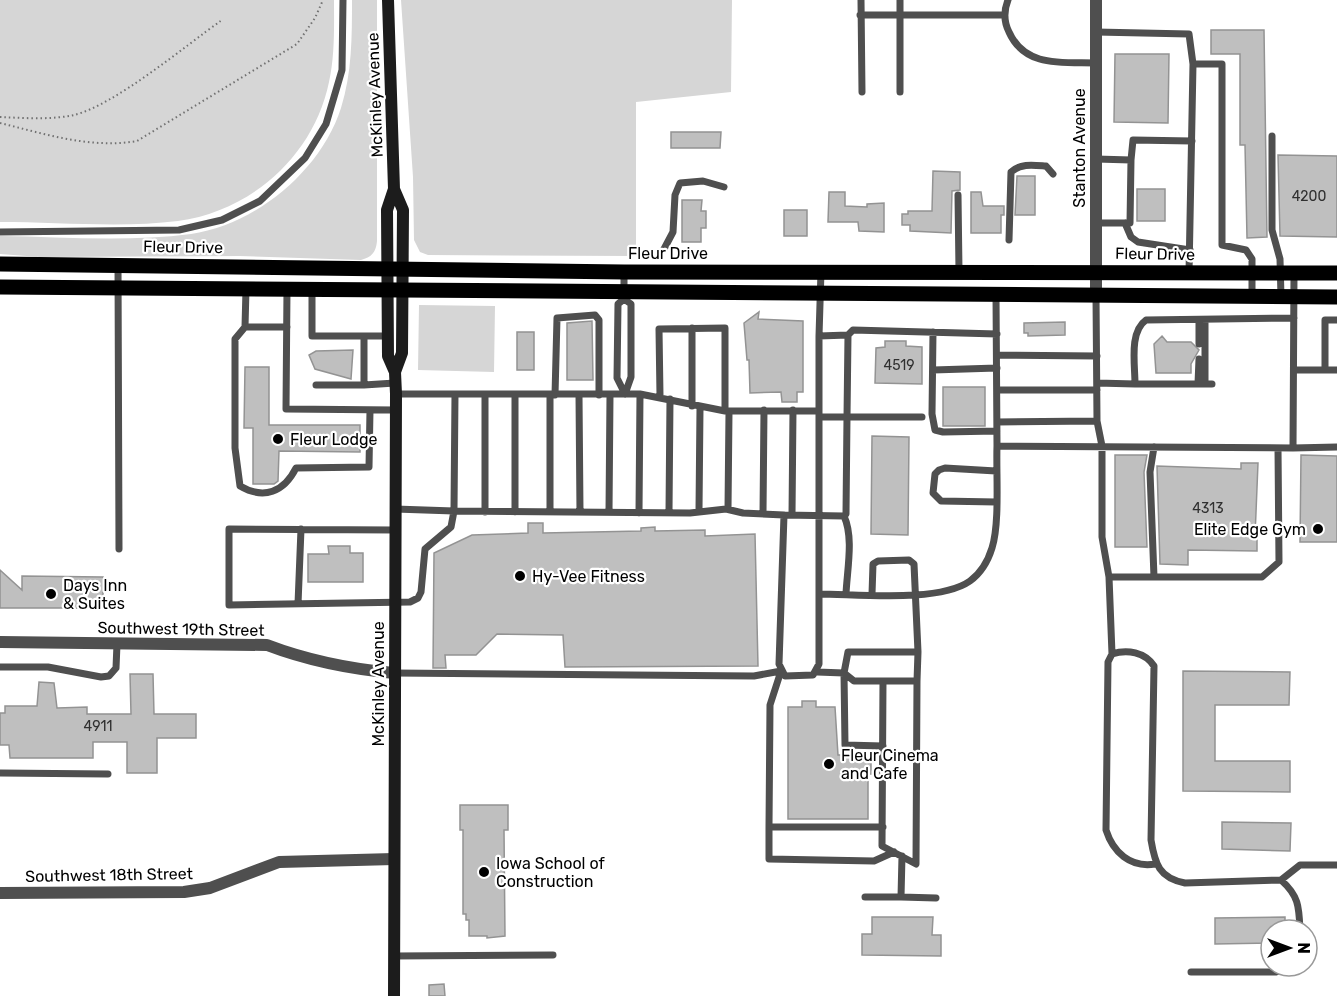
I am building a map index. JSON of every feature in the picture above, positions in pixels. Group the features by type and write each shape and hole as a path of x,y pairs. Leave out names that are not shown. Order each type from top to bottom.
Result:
{"main road":[{"name":"McKinley Avenue","path":"388,0 394,189 403,210 395,267 395,290 402,352 395,383"},
{"name":"Fleur Drive","path":"0,264 395,267 624,272 1337,273"},
{"path":"0,287 395,290 624,295 1337,297"},
{"name":"McKinley Avenue","path":"394,996 396,410 395,383 388,356 388,336 395,290"}],"street":[{"name":"Stanton Avenue","path":"1096,0 1096,296"},
{"name":"Southwest 19th Street","path":"0,642 267,645 296,656 346,668 394,673"},
{"name":"Southwest 18th Street","path":"0,893 184,892 210,888 279,862 394,859"}],"lane":[{"path":"0,232 179,230 222,220 260,201 277,188 305,158 331,112 343,64 344,0"},
{"path":"861,0 862,92"},
{"path":"900,0 900,92"},
{"path":"1008,0 1005,15 1007,28 1013,42 1031,57 1045,61 1096,63"},
{"path":"860,15 1005,15"},
{"path":"1096,32 1189,34 1192,64 1189,273"},
{"path":"1192,64 1222,64 1222,245 1246,250 1252,258 1252,297"},
{"path":"1272,136 1272,230 1280,259 1287,273 1287,297 1294,318 1293,448"},
{"path":"1096,223 1130,223 1133,140 1192,141"},
{"path":"1096,159 1131,160"},
{"path":"1009,240 1011,172 1017,166 1032,165 1046,166 1053,174"},
{"path":"664,249 673,232 675,195 680,183 703,181 724,187"},
{"path":"958,195 959,271"},
{"path":"1125,223 1131,237 1138,242 1190,250"},
{"path":"118,264 119,549"},
{"path":"817,672 821,271"},
{"path":"624,272 624,295 618,304 617,378 625,394"},
{"path":"1287,273 1287,297"},
{"path":"246,289 245,327 235,339 235,448 240,486 250,491 282,489 296,468 369,467 370,410"},
{"path":"287,289 286,409 396,410"},
{"path":"312,289 312,336 388,336"},
{"path":"624,295 631,304 631,377 625,394"},
{"path":"819,594 917,594 951,591 970,581 984,568 993,545 996,502 998,446 996,295"},
{"path":"1096,296 1097,421 1102,446 1102,537 1109,577 1112,654 1107,662 1106,830 1111,844 1128,860 1146,866 1155,864"},
{"path":"549,512 552,395 557,318 595,315 599,320 599,395"},
{"path":"1135,384 1136,333 1138,325 1146,320 1294,318"},
{"path":"1198,344 1202,320"},
{"path":"1202,320 1205,384"},
{"path":"1325,370 1325,320 1337,320"},
{"path":"245,327 286,327"},
{"path":"692,328 699,511"},
{"path":"660,396 659,329 725,328 728,509"},
{"path":"819,336 848,335 853,330 997,334"},
{"path":"933,332 932,414 935,430 943,432 997,431"},
{"path":"844,516 847,510 848,335"},
{"path":"364,336 364,385"},
{"path":"997,356 1097,357"},
{"path":"1198,359 1205,384"},
{"path":"933,370 997,368"},
{"path":"1294,370 1337,370"},
{"path":"316,385 395,383 455,394 640,394 660,396 696,407 727,412 793,410 848,417 922,417"},
{"path":"997,390 1135,384 1205,384"},
{"path":"395,530 229,529 229,605 410,602 418,598 421,592 425,549 451,527 454,512 455,394"},
{"path":"485,394 485,512"},
{"path":"639,513 640,394"},
{"path":"515,395 515,512"},
{"path":"579,395 580,512"},
{"path":"609,512 610,395"},
{"path":"669,513 670,399"},
{"path":"763,514 764,410"},
{"path":"793,410 781,671 770,705 769,859 874,861 894,852"},
{"path":"997,422 1097,421"},
{"path":"998,446 1337,447"},
{"path":"1154,447 1150,472 1154,577"},
{"path":"1109,577 1262,577 1279,562 1278,448"},
{"path":"996,471 939,470 935,474 933,493 936,498 946,501 996,502"},
{"path":"395,509 454,512 669,513 728,509 743,513 844,516"},
{"path":"844,516 848,524 846,594"},
{"path":"298,604 300,529"},
{"path":"872,594 873,564 878,561 909,560 914,564 918,652 916,864 882,846 883,681"},
{"path":"0,667 48,667 101,677 109,676 116,668 117,644"},
{"path":"883,746 844,745 844,673 848,652 918,652"},
{"path":"1112,654 1139,653 1149,658 1154,666 1151,840 1155,864 1160,872 1172,881 1185,883 1281,880 1300,865 1337,865"},
{"path":"781,671 785,676 813,675 817,672 844,673 854,681 917,681"},
{"path":"394,673 754,676 781,671"},
{"path":"0,772 108,774"},
{"path":"769,827 883,827"},
{"path":"901,897 902,856"},
{"path":"1281,880 1293,890 1299,918"},
{"path":"865,897 936,898"},
{"path":"394,956 553,955"},
{"path":"1191,972 1259,972"}],"path":[{"path":"0,123 79,141 114,145 137,141 297,44 315,18 323,0"},
{"path":"0,117 62,117 88,109 121,91 222,20"}],"shaded area":[{"path":"0,0 334,0 334,41 329,82 321,109 294,155 276,175 254,192 231,205 205,215 157,223 0,222"},
{"path":"352,0 377,0 377,241 371,256 361,260 240,256 40,257 0,254 0,236 120,238 191,234 215,229 261,207 302,173 318,153 331,131 341,108 347,82"},
{"path":"401,0 732,0 731,92 636,102 636,256 428,255 420,252 414,240 413,177"},
{"path":"419,305 495,306 494,372 418,370"}],"building":[{"path":"1211,30 1264,30 1267,237 1247,238 1245,145 1240,145 1240,54 1211,54"},
{"path":"1115,54 1169,54 1168,123 1114,122"},
{"path":"671,132 721,132 720,148 671,148"},
{"path":"1278,155 1337,156 1337,237 1280,236"},
{"path":"933,171 960,172 960,190 952,191 951,233 910,231 910,225 902,225 902,214 908,214 908,211 932,211"},
{"path":"1017,176 1035,176 1035,215 1015,215"},
{"path":"1137,189 1165,189 1165,221 1137,221"},
{"path":"829,192 845,192 845,206 867,207 867,204 884,203 884,232 859,231 858,222 828,222"},
{"path":"971,192 981,192 983,206 1004,206 1004,215 1001,215 1001,233 971,233"},
{"path":"682,200 702,200 701,211 706,211 706,228 701,228 701,242 682,242"},
{"path":"784,210 807,210 807,236 784,236"},
{"path":"759,312 758,319 803,321 803,392 797,392 797,402 782,402 781,392 750,393 749,360 747,360 744,323"},
{"path":"592,321 593,380 567,380 567,323"},
{"path":"1065,322 1065,335 1028,336 1028,333 1024,333 1024,323"},
{"path":"517,332 534,332 534,370 517,370"},
{"path":"1162,336 1167,342 1191,342 1199,350 1191,364 1191,373 1156,373 1154,344"},
{"path":"885,341 906,341 906,346 922,347 922,384 875,383 876,348 885,347"},
{"path":"353,350 351,379 315,369 309,355 316,351"},
{"path":"245,367 269,367 269,425 360,425 360,452 279,451 278,481 274,484 253,484 253,428 244,428"},
{"path":"943,387 985,387 985,426 943,426"},
{"path":"872,436 909,437 908,535 871,534"},
{"path":"1115,455 1147,455 1144,472 1147,547 1115,547"},
{"path":"1301,455 1337,456 1337,542 1300,542"},
{"path":"1241,463 1258,463 1255,537 1257,537 1257,551 1188,550 1188,565 1160,564 1157,466 1241,469"},
{"path":"528,523 543,523 543,533 641,531 641,528 655,527 655,531 705,530 705,536 755,534 758,666 565,667 563,635 497,634 476,655 445,655 446,668 433,668 434,553 472,535 528,533"},
{"path":"328,546 350,546 350,553 363,553 363,582 308,582 308,554 329,554"},
{"name":"Days Inn & Suites","path":"0,570 22,590 22,576 103,577 103,608 0,608"},
{"path":"1183,671 1290,672 1289,705 1215,705 1215,761 1290,761 1290,792 1183,791"},
{"path":"130,674 153,674 154,714 196,714 196,738 157,738 157,773 127,773 127,742 93,742 93,758 10,758 9,745 0,745 0,713 5,713 5,706 37,706 39,682 54,683 57,708 87,707 87,714 131,714"},
{"name":"Fleur Cinema and Cafe","path":"802,701 816,701 816,707 835,707 838,755 871,755 871,774 868,774 868,819 788,819 788,707 802,707"},
{"name":"Iowa School of Construction","path":"460,805 508,805 508,830 504,830 505,936 487,938 487,936 469,936 469,920 466,920 466,914 463,914 463,830 460,830"},
{"path":"1222,822 1291,823 1290,851 1222,849"},
{"path":"872,917 933,917 932,935 941,935 941,956 862,955 862,934 872,934"},
{"path":"1285,917 1259,918 1259,943 1215,944 1215,918"},
{"path":"444,984 445,996 429,996 429,985"}],"place":[{"name":"Fleur Lodge","path":"278,439"},
{"name":"Elite Edge Gym","path":"1318,529"},
{"name":"Hy-Vee Fitness","path":"520,576"},
{"name":"Days Inn & Suites","path":"51,594"},
{"name":"Fleur Cinema and Cafe","path":"829,764"},
{"name":"Iowa School of Construction","path":"484,872"}]}
